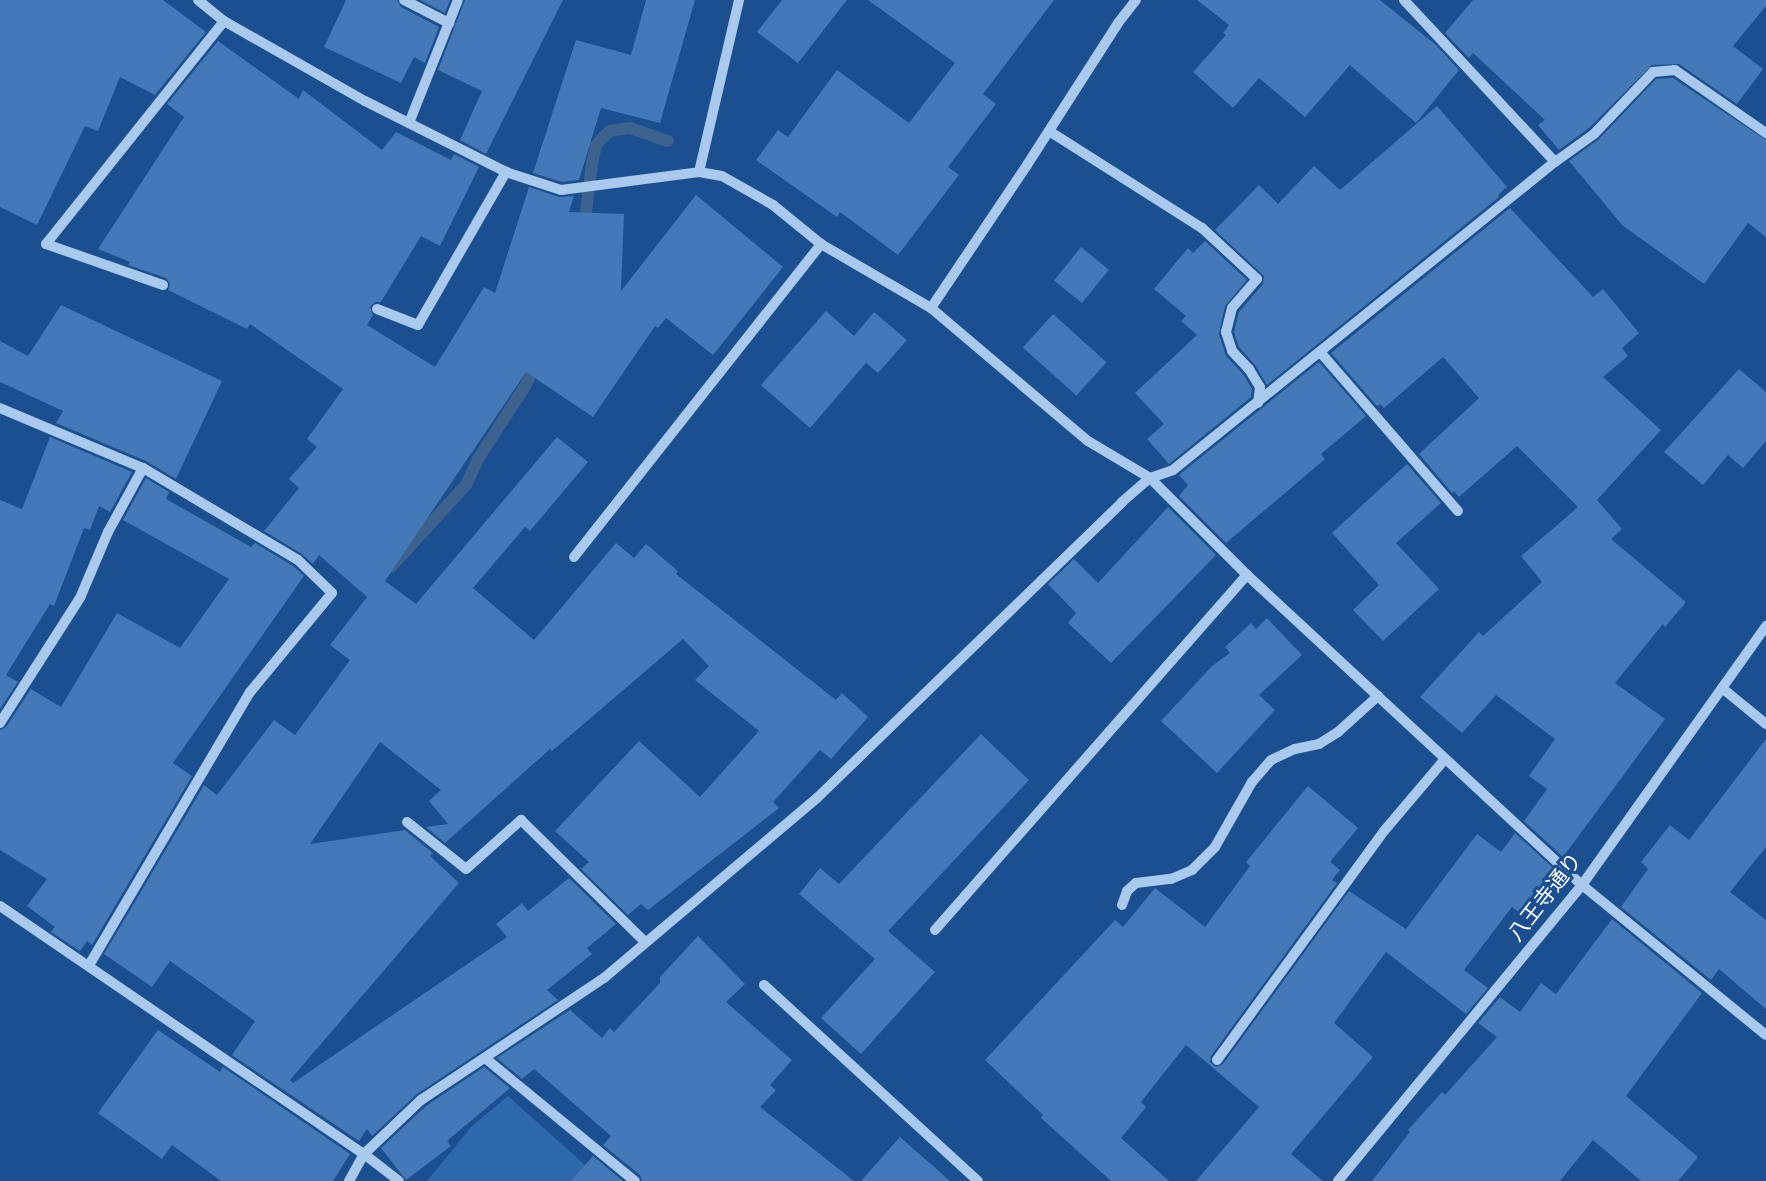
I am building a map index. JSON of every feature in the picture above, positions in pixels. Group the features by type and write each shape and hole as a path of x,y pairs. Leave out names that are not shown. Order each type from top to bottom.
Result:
{"street":[{"path":"198,0 224,21 409,123 506,172 561,190 699,172 722,176 773,205 821,244 931,308 1088,441 1150,478 1247,575 1582,885 1766,1035"},
{"path":"404,0 448,23"},
{"path":"409,123 458,0"},
{"path":"699,172 739,0"},
{"path":"931,308 1118,23 1136,0"},
{"path":"1404,0 1555,162"},
{"path":"163,285 46,244 224,21"},
{"path":"349,1181 364,1154 421,1101 604,978 817,798 1030,588 1150,478 1173,470 1321,353 1555,162 1594,134 1653,72 1675,70 1766,133"},
{"path":"1049,130 1202,228 1257,279 1232,308 1226,332 1232,351 1249,369 1260,387 1258,403"},
{"path":"377,309 418,325 506,172"},
{"path":"574,557 821,244"},
{"path":"1321,353 1458,511"},
{"path":"0,408 143,468 298,560 332,592 250,692 89,965"},
{"path":"0,723 80,598 108,532 143,468"},
{"path":"935,930 1247,575"},
{"name":"八王寺通り","path":"1338,1181 1582,885 1766,626"},
{"path":"1722,688 1766,724"},
{"path":"1122,905 1127,891 1136,883 1171,879 1192,870 1215,847 1252,782 1271,760 1295,749 1319,744 1338,732 1377,696"},
{"path":"1216,1060 1384,831 1445,759"},
{"path":"407,822 466,869 521,820 645,942"},
{"path":"0,906 364,1154 399,1181"},
{"path":"764,985 978,1181"},
{"path":"484,1058 635,1181"}],"shaded area":[{"path":"508,1096 603,1181 427,1181 471,1127"}],"building":[{"path":"0,0 163,0 206,32 155,95 120,77 98,131 85,126 37,225 0,207"},
{"path":"346,0 397,0 401,7 439,27 425,63 414,57 401,83 324,47"},
{"path":"420,0 450,0 445,13"},
{"path":"465,0 563,0 486,154 460,140 482,91 438,70"},
{"path":"646,0 695,0 660,123 601,108 579,180 562,182 533,173 576,40 631,55"},
{"path":"782,0 847,0 798,63 757,32"},
{"path":"868,0 1054,0 983,94 996,104 948,167 959,175 898,255 840,212 837,217 756,160 778,130 788,137 837,70 909,123 955,63"},
{"path":"1197,0 1380,0 1436,45 1459,70 1416,123 1350,65 1305,117 1259,78 1233,108 1193,72 1226,35 1223,33 1229,25"},
{"path":"1473,0 1766,0 1766,6 1733,46 1763,69 1737,104 1679,64 1652,65 1589,128 1559,150 1538,125 1545,120 1473,53 1469,58 1445,33"},
{"path":"218,41 299,99 303,90 382,150 396,132 451,160 454,154 479,167 440,246 421,236 381,302 375,302 370,307 373,315 367,325 435,367 484,287 495,293 529,187 559,197 574,196 569,212 624,214 621,291 696,195 783,267 713,355 666,318 658,328 655,326 593,417 526,372 385,581 416,604 557,437 588,462 530,531 525,527 473,588 534,640 616,543 634,558 646,544 678,571 676,574 836,700 842,693 868,717 831,759 820,750 773,802 779,808 648,910 641,904 628,915 581,869 589,862 555,831 639,741 700,797 759,731 695,680 709,666 683,639 552,751 550,749 445,843 426,827 448,824 429,801 441,790 380,742 310,844 405,830 433,853 430,856 459,883 290,1080 293,1083 507,937 496,924 522,903 528,911 569,878 616,924 587,948 592,954 547,990 558,1000 417,1094 372,1136 367,1129 359,1141 232,1055 255,1021 170,961 152,987 104,954 204,785 217,795 274,720 295,735 350,660 330,645 367,597 319,555 313,564 302,554 264,531 299,488 289,479 317,447 307,439 343,389 250,324 247,329 168,290 170,284 166,278 128,265 130,262 98,249 184,117 167,104"},
{"path":"1673,78 1766,140 1766,237 1748,223 1704,284 1622,225 1569,161 1599,139 1656,79"},
{"path":"1437,106 1507,187 1498,195 1499,197 1267,385 1255,365 1239,347 1234,332 1239,312 1263,284 1264,276 1215,230 1259,185 1278,204 1314,166 1340,190"},
{"path":"1510,208 1593,297 1603,289 1639,333 1622,348 1628,356 1603,377 1661,430 1597,500 1622,529 1611,539 1686,602 1665,627 1663,624 1615,683 1665,719 1563,857 1524,821 1547,789 1529,776 1555,739 1496,695 1462,733 1420,697 1479,632 1483,636 1542,582 1521,556 1578,507 1517,446 1459,497 1454,491 1452,493 1419,454 1479,398 1443,357 1384,408 1380,404 1377,406 1331,353"},
{"path":"1205,241 1247,280 1225,306 1219,334 1226,356 1243,374 1252,389 1251,397 1169,464 1147,439 1164,424 1135,393 1197,335 1181,321 1186,316 1154,289 1188,248 1193,253"},
{"path":"1081,247 1109,270 1082,303 1054,280"},
{"path":"61,305 222,381 176,479 146,461 56,423 63,411 0,382 0,341 28,356"},
{"path":"826,311 854,336 874,312 907,340 878,373 866,363 810,428 761,385"},
{"path":"1053,314 1107,362 1076,396 1023,347"},
{"path":"1319,362 1366,416 1321,454 1325,459 1226,543 1179,496 1188,485 1179,475"},
{"path":"1739,369 1766,392 1766,441 1743,468 1728,455 1703,485 1664,452"},
{"path":"50,437 132,472 110,512 99,506 90,530 84,528 54,606 50,604 6,675 18,682 0,709 0,500 22,509"},
{"path":"1407,464 1441,503 1396,543 1439,589 1383,641 1353,610 1379,585 1332,533"},
{"path":"146,478 169,492 166,499 251,547 255,543 293,566 304,576 173,763 192,776 92,945 87,941 80,951 51,932 55,927 27,906 47,879 0,850 0,730 6,727 31,689 61,707 117,613 180,648 229,579 123,520"},
{"path":"1168,507 1216,555 1111,663 1068,623 1076,613 1048,584 1074,559 1098,583"},
{"path":"1267,618 1302,655 1259,695 1275,710 1217,773 1161,721 1212,666 1230,653 1225,647 1251,623 1256,629"},
{"path":"981,734 1029,780 888,931 935,972 861,1054 821,1018 875,959 799,894 820,868 839,884"},
{"path":"1766,739 1766,847 1730,892 1766,920 1766,1009 1719,969 1711,980 1621,907 1648,869 1641,862 1670,825 1689,840"},
{"path":"1308,786 1358,828 1330,862 1340,870 1332,880 1337,883 1211,1056 1210,1062 1216,1067 1223,1064 1349,891 1406,929 1477,834 1501,852 1515,833 1554,869 1521,914 1512,907 1464,970 1488,988 1466,1014 1386,952 1334,1023 1373,1057 1291,1154 1323,1181 1196,1181 1259,1107 1186,1045 1141,1102 1146,1107 1121,1138 1169,1181 1111,1181 1041,1118 1043,1115 985,1060 1115,920 1123,927 1155,888 1205,927 1250,866 1246,862"},
{"path":"1612,919 1702,993 1626,1096 1698,1157 1678,1181 1641,1181 1593,1140 1560,1181 1372,1181 1410,1132 1408,1130 1442,1092 1445,1095 1497,1037 1478,1023 1500,997 1520,1012 1541,983 1556,994"},
{"path":"698,936 745,984 726,1002 792,1060 770,1085 776,1090 760,1107 854,1181 642,1181 640,1175 603,1145 611,1136 534,1069 522,1079 497,1058 570,1010 602,1038 610,1028 614,1032 660,983 660,977"},
{"path":"158,1030 220,1072 223,1067 350,1154 333,1181 221,1181 172,1145 162,1159 98,1113"},
{"path":"484,1067 510,1088 447,1141 451,1146 406,1180 381,1148 426,1106"},
{"path":"900,1137 950,1181 861,1181"},
{"path":"593,1156 623,1181 571,1181"}],"waterway":[{"path":"584,228 592,163 596,146 602,138 610,131 630,128 668,141"},
{"path":"391,567 466,485 478,459 524,388 537,363"}]}
